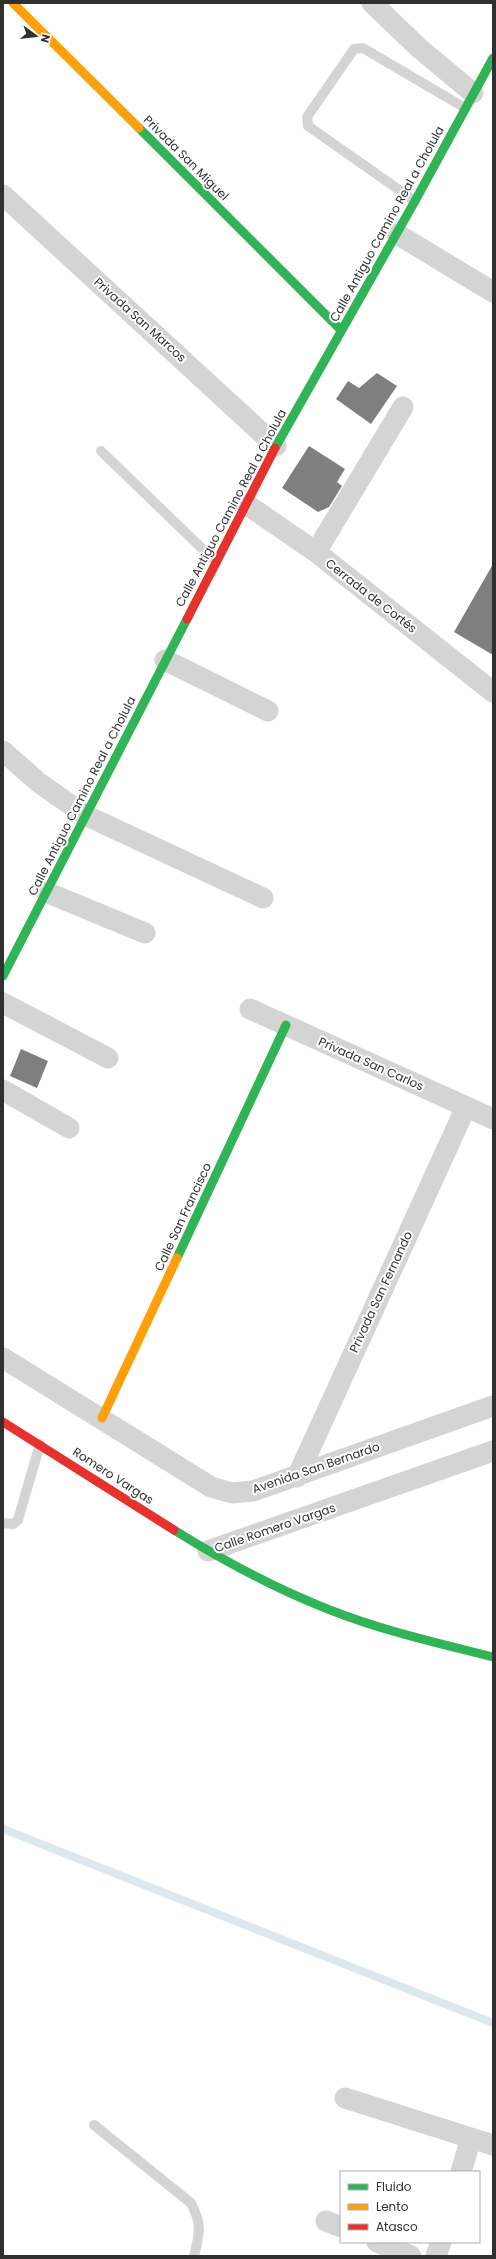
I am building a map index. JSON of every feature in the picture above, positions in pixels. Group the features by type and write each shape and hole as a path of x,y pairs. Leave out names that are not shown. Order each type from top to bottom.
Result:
{"street":[{"name":"Privada San Miguel","path":"13,3 341,330"},
{"path":"372,3 419,48 469,101"},
{"name":"Calle Antiguo Camino Real a Cholula","path":"3,976 276,446 415,201 469,101 490,70"},
{"name":"Privada San Marcos","path":"3,195 276,446"},
{"path":"396,234 493,292"},
{"path":"316,552 403,407"},
{"name":"Cerrada de Cortés","path":"246,504 316,552 493,692"},
{"path":"165,660 268,711"},
{"path":"3,751 38,782 85,816 263,898"},
{"path":"46,892 145,933"},
{"path":"3,1003 108,1058"},
{"name":"Privada San Carlos","path":"250,1009 493,1119"},
{"name":"Calle San Francisco","path":"102,1418 286,1025"},
{"path":"3,1090 69,1128"},
{"name":"Privada San Fernando","path":"297,1477 466,1107"},
{"name":"Avenida San Bernardo","path":"3,1358 211,1487 232,1493 253,1491 297,1477 493,1406"},
{"name":"Romero Vargas","path":"3,1422 208,1551"},
{"name":"Calle Romero Vargas","path":"208,1551 493,1451"},
{"name":"Calle Romero Vargas","path":"208,1551 288,1592 375,1626 493,1657"},
{"path":"345,2098 493,2145"},
{"path":"461,2171 471,2138"},
{"path":"379,2243 411,2256"},
{"path":"436,2256 440,2243"}],"lane":[{"path":"415,201 308,126 307,117 354,49 358,47 469,101"},
{"path":"101,451 216,562"},
{"path":"3,1523 13,1524 18,1520 40,1444"},
{"path":"94,2125 191,2203 199,2218 200,2234 194,2256"}],"building":[{"path":"377,373 397,386 371,424 336,399 348,381 359,388"},
{"path":"309,446 345,469 337,482 342,486 329,507 318,512 282,488"},
{"path":"493,564 493,655 454,632"},
{"path":"21,1049 48,1061 37,1088 10,1076"}],"waterway":[{"path":"3,1829 493,2023"}],"traffic: fast":[{"path":"275,448 415,201 493,58"},
{"path":"139,128 341,330"},
{"path":"3,976 187,619"},
{"path":"177,1258 286,1025"},
{"path":"174,1530 247,1572 324,1607 390,1630 493,1657"}],"traffic: slow":[{"path":"13,3 139,128"},
{"path":"102,1418 177,1258"}],"traffic: jam":[{"path":"187,619 275,448"},
{"path":"3,1422 174,1530"}]}
